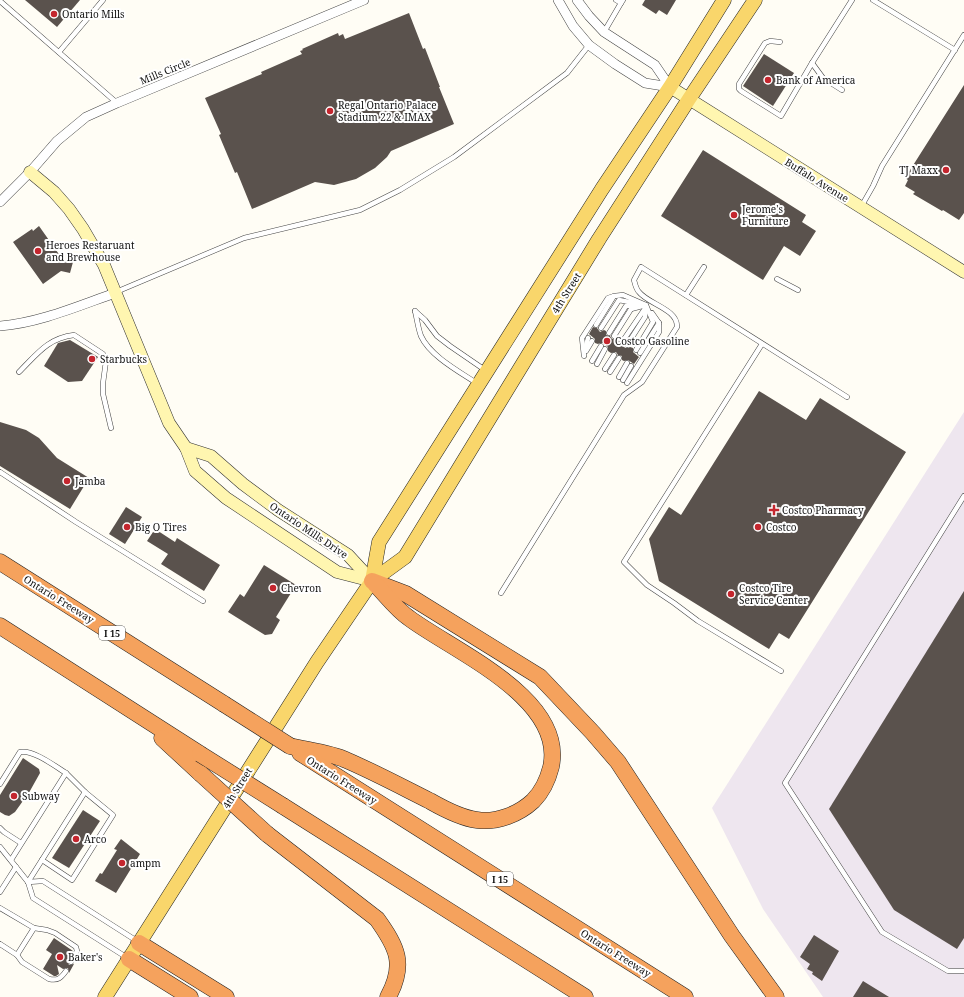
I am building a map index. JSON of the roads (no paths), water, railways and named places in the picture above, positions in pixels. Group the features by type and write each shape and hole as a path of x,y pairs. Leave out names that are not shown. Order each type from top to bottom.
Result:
{"highway":[{"name":"Ontario Freeway","path":"0,562 290,746 317,757 685,997"},
{"path":"317,757 344,759 461,816 478,820 497,819 515,814 539,795 549,774 552,760 552,746 546,728 534,710 511,686 485,667 408,618 372,581"},
{"path":"372,581 406,594 540,677 564,704 593,732 618,762 732,936 776,997"},
{"path":"0,626 585,997"},
{"path":"126,707 267,834 377,919 390,937 397,953 397,977 388,997"},
{"path":"139,942 226,997"},
{"path":"129,959 190,997"}],"main road":[{"name":"4th Street","path":"372,581 379,542 602,189 670,88 724,0"},
{"name":"4th Street","path":"106,997 139,942 317,662 372,581 405,557 595,246 689,99 755,0"}],"street":[{"name":"Mills Circle","path":"0,202 30,172 57,141 86,117 117,102 364,0"},
{"path":"558,0 574,26 589,45 645,83 670,88"},
{"path":"577,0 604,32 655,65 670,88"},
{"name":"Buffalo Avenue","path":"670,88 964,272"},
{"name":"Ontario Mills Drive","path":"30,172 54,192 69,209 83,229 104,265 169,423 186,448 195,471 226,498 338,572 372,581"},
{"path":"0,326 51,316 115,293"},
{"name":"Ontario Mills Drive","path":"186,448 211,456 243,484 278,510 348,555 372,581"}],"lane":[{"path":"59,52 103,0"},
{"path":"604,32 622,2 616,0"},
{"path":"780,42 770,42 763,46 739,84 739,89 781,116 812,63 852,0"},
{"path":"873,0 955,50"},
{"path":"0,1 117,102"},
{"path":"860,207 873,186 882,166 964,35"},
{"path":"115,293 244,238 320,221 360,210 400,190 454,157 566,73 589,45"},
{"path":"812,63 823,78 842,90"},
{"path":"501,593 624,395 642,382 677,327 677,321 673,316 640,293 634,280 641,267 847,396"},
{"path":"686,295 704,267"},
{"path":"777,280 798,290"},
{"path":"584,356 582,338 608,298 622,295 646,305 659,323 659,332 623,380 629,365"},
{"path":"596,325 614,296"},
{"path":"601,328 619,300 646,305"},
{"path":"622,342 650,300"},
{"path":"611,335 631,309 646,305"},
{"path":"627,345 645,317 646,305"},
{"path":"646,305 653,322 638,351 659,323"},
{"path":"479,385 442,360 431,349 422,336 415,311 425,320 437,336 488,371"},
{"path":"19,372 48,343 58,338 74,335 103,354 106,361 103,394 111,428"},
{"path":"584,356 588,338"},
{"path":"584,356 592,341"},
{"path":"762,344 624,562 647,585 698,621 781,671"},
{"path":"592,361 603,348 597,364"},
{"path":"605,369 614,355"},
{"path":"610,372 619,358"},
{"path":"0,472 76,522 203,601"},
{"path":"964,496 785,783 882,932 948,971 964,971"},
{"path":"0,784 20,752 24,751 30,754 39,755 66,773 85,792 113,815 72,880 42,860"},
{"path":"10,860 66,773"},
{"path":"28,882 85,792"},
{"path":"0,828 21,843"},
{"path":"0,847 28,882 33,898 129,959"},
{"path":"0,892 16,867"},
{"path":"28,882 43,881 139,942"},
{"path":"0,908 34,928 55,933 76,946 77,951 71,962"},
{"path":"17,955 34,928"},
{"path":"0,944 17,955 22,962 49,980 59,979 66,971"}],"place":[{"name":"Ontario Mills","path":"54,14"},
{"name":"Bank of America","path":"768,80"},
{"name":"Regal Ontario Palace Stadium 22 & IMAX","path":"330,111"},
{"name":"TJ Maxx","path":"946,170"},
{"name":"Jerome's Furniture","path":"734,215"},
{"name":"Heroes Restaruant and Brewhouse","path":"38,251"},
{"name":"Costco Gasoline","path":"607,341"},
{"name":"Starbucks","path":"92,359"},
{"name":"Jamba","path":"67,481"},
{"name":"Costco Pharmacy","path":"774,510"},
{"name":"Big O Tires","path":"127,527"},
{"name":"Costco","path":"758,527"},
{"name":"Chevron","path":"273,588"},
{"name":"Costco Tire Service Center","path":"731,594"},
{"name":"Subway","path":"14,796"},
{"name":"Arco","path":"76,839"},
{"name":"ampm","path":"122,863"},
{"name":"Baker's","path":"60,957"}]}
